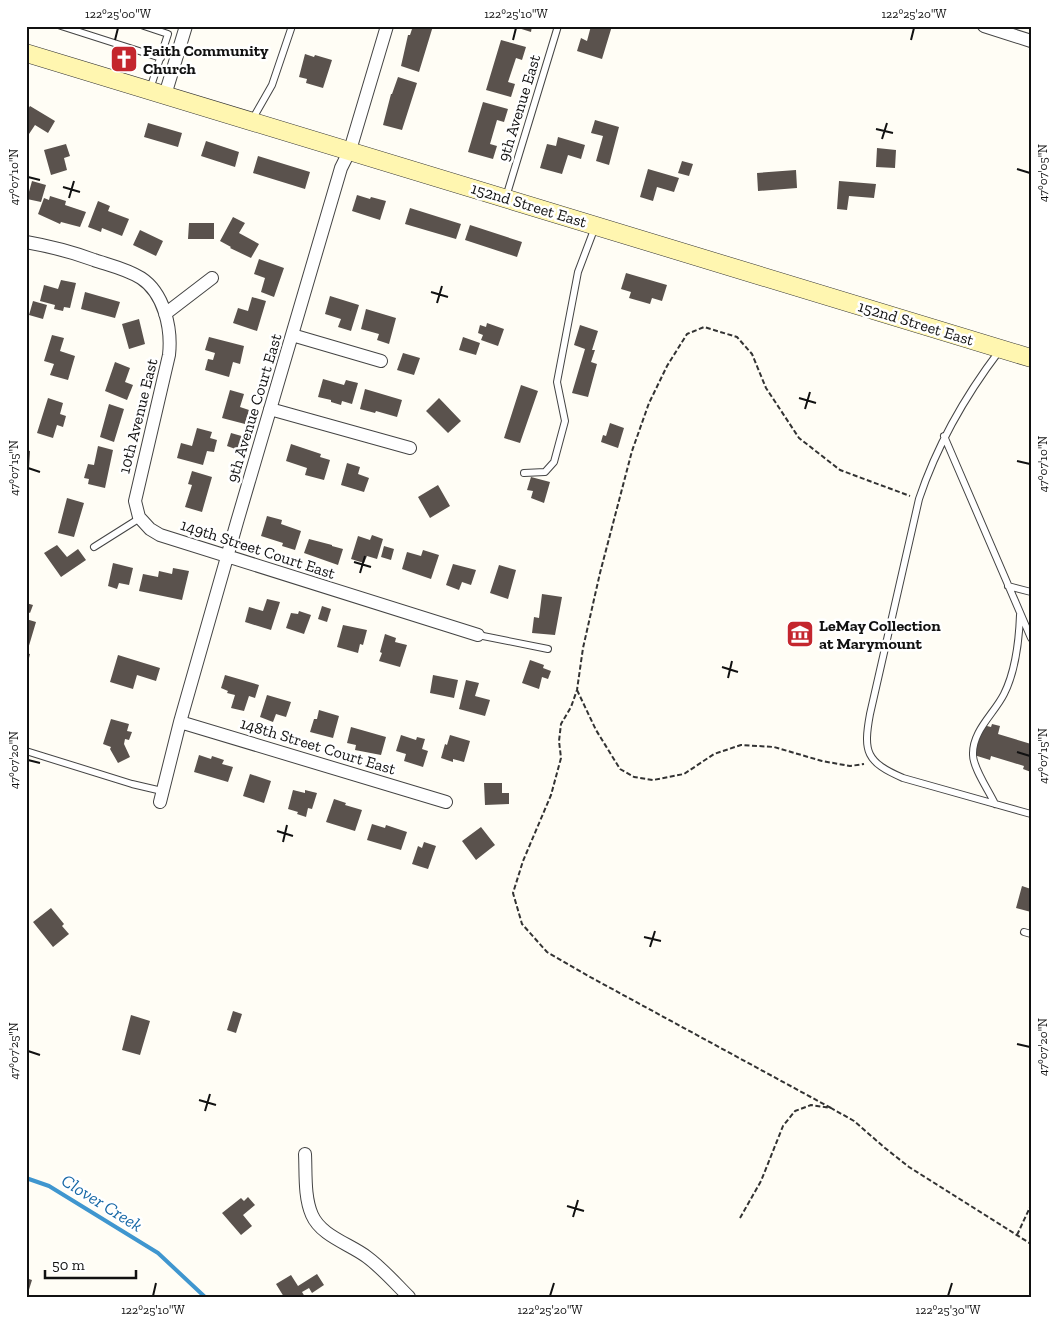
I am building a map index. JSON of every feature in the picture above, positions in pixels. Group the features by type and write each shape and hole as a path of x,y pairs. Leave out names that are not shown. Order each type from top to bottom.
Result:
{"main road":[{"name":"152nd Street East","path":"26,52 1031,358"}],"street":[{"path":"157,93 186,26"},
{"name":"9th Avenue Court East","path":"161,796 180,722 270,409 341,168 350,150 387,26"},
{"path":"984,26 1031,41"},
{"name":"10th Avenue East","path":"26,242 80,255 141,278 156,293 165,314 169,331 169,354 136,491 135,501 143,521"},
{"path":"165,314 212,278"},
{"path":"292,335 380,361"},
{"path":"270,409 410,448"},
{"name":"149th Street Court East","path":"143,521 160,535 478,635"},
{"name":"148th Street Court East","path":"180,722 446,802"},
{"path":"306,1154 307,1192 314,1220 333,1236 367,1257 409,1297"}],"lane":[{"path":"61,26 161,58"},
{"path":"144,26 168,34 161,58 157,93"},
{"path":"251,121 272,85 292,26"},
{"name":"9th Avenue East","path":"506,198 558,26"},
{"path":"524,472 545,472 554,462 565,420 557,382 578,272 595,225"},
{"path":"1001,349 968,395 944,436 919,499 866,744 869,754 886,771 903,778 1031,814"},
{"path":"944,436 1031,638"},
{"path":"94,547 143,521"},
{"path":"1008,586 1031,592"},
{"path":"995,804 974,761 973,750 980,730 1005,693 1019,641 1020,614"},
{"path":"478,635 548,649"},
{"path":"26,751 132,784 161,796"}],"path":[{"path":"919,499 840,470 798,438 766,388 752,354 737,337 704,327 687,334 667,366 649,403 632,451 600,573 583,648 577,690 561,724 559,740 561,758 551,795 523,861 513,893 522,924 547,952 854,1120 909,1167 1031,1244"},
{"path":"577,690 596,730 620,769 634,777 653,780 684,774 714,754 741,745 774,747 822,761 850,766 875,762"},
{"path":"740,1218 761,1181 783,1126 795,1111 811,1105 831,1108"},
{"path":"1017,1235 1031,1205"}],"building":[{"path":"413,26 433,26 419,72 401,66 408,35 410,35"},
{"path":"512,26 532,26 531,32"},
{"path":"591,26 612,26 602,59 577,51 581,38 587,41"},
{"path":"501,40 526,47 522,60 516,58 508,82 515,84 511,97 486,90"},
{"path":"305,54 332,60 323,88 306,83 307,79 299,77"},
{"path":"398,77 417,83 402,130 383,125 391,94"},
{"path":"483,102 508,109 504,122 497,120 490,144 497,146 493,159 468,152"},
{"path":"30,106 55,121 48,133 35,125 29,134 26,133 26,112"},
{"path":"595,120 619,127 609,165 596,161 603,136 591,133"},
{"path":"148,123 182,133 178,147 144,137"},
{"path":"558,137 585,145 581,159 568,155 562,174 540,168 547,144 556,146"},
{"path":"206,141 239,152 235,167 201,156"},
{"path":"66,144 70,156 64,158 67,170 51,175 44,150"},
{"path":"877,148 896,150 895,168 876,167"},
{"path":"258,156 310,172 305,189 253,173"},
{"path":"682,161 693,164 689,176 678,173"},
{"path":"648,169 679,178 674,192 657,187 653,201 640,197"},
{"path":"796,170 797,188 758,191 757,173"},
{"path":"32,181 46,185 41,202 27,199"},
{"path":"839,181 876,184 874,198 849,196 847,210 837,209"},
{"path":"357,195 386,201 380,220 352,211"},
{"path":"50,196 66,201 65,205 86,212 80,227 61,222 60,224 38,214 44,198 49,200"},
{"path":"98,201 110,206 108,211 129,219 122,236 102,228 101,232 88,227"},
{"path":"410,208 461,224 456,239 405,224"},
{"path":"233,217 245,223 239,233 259,244 251,258 220,241"},
{"path":"189,223 214,223 214,239 188,239"},
{"path":"470,225 522,242 517,257 465,240"},
{"path":"140,230 163,241 156,256 133,245"},
{"path":"259,259 284,268 274,297 261,292 265,278 254,274"},
{"path":"626,273 667,285 662,301 652,298 650,304 629,298 631,292 621,289"},
{"path":"61,280 76,283 70,308 64,307 63,311 54,309 55,305 40,301 44,285 58,289"},
{"path":"85,292 120,302 115,318 81,309"},
{"path":"330,296 359,305 351,331 338,327 341,319 325,314"},
{"path":"252,297 266,301 257,331 233,323 238,308 248,311"},
{"path":"33,301 47,305 43,319 29,315"},
{"path":"366,309 396,318 389,344 377,340 379,334 361,329"},
{"path":"139,319 145,344 129,349 122,324"},
{"path":"487,323 504,329 498,346 481,340 483,335 478,333 480,325 486,327"},
{"path":"580,325 598,331 592,350 595,350 591,362 597,364 588,397 572,393 585,349 574,345"},
{"path":"52,335 64,338 60,351 75,356 68,380 50,375 54,364 44,361"},
{"path":"209,337 244,346 240,364 233,362 229,377 205,370 208,359 213,360 215,353 205,350"},
{"path":"463,337 480,343 476,355 459,350"},
{"path":"403,353 420,358 414,375 397,370"},
{"path":"115,362 130,368 125,382 133,385 127,400 105,391"},
{"path":"323,379 344,385 346,380 358,383 352,404 342,401 341,405 318,397"},
{"path":"521,385 538,391 520,443 504,438"},
{"path":"365,389 402,400 397,417 360,409"},
{"path":"230,390 244,394 240,407 249,410 245,424 222,418"},
{"path":"48,398 63,403 60,414 66,416 63,427 57,425 53,438 37,433"},
{"path":"439,398 461,421 448,433 426,411"},
{"path":"109,404 124,409 114,442 100,437"},
{"path":"610,423 624,428 618,448 601,442 603,435 606,436"},
{"path":"197,428 212,432 210,438 217,440 214,452 207,451 203,465 177,458 181,443 192,446"},
{"path":"231,433 245,437 241,451 227,446"},
{"path":"291,444 321,454 320,457 330,460 324,480 305,475 307,468 286,461"},
{"path":"98,446 113,450 105,488 88,484 89,479 84,478 88,464 94,465"},
{"path":"26,450 30,451 29,468 26,468"},
{"path":"347,463 360,467 358,474 369,478 364,492 341,485"},
{"path":"192,471 212,477 202,512 185,507 192,485 188,484"},
{"path":"531,477 550,482 544,503 531,498 533,491 527,490"},
{"path":"438,485 450,506 430,518 418,497"},
{"path":"67,498 84,503 74,537 58,533"},
{"path":"267,516 282,520 281,524 301,531 295,550 282,546 283,543 261,536"},
{"path":"372,535 383,539 377,559 367,556 364,563 351,559 358,536 370,540"},
{"path":"309,539 343,549 338,565 304,553"},
{"path":"57,545 67,557 78,549 86,560 61,577 44,553"},
{"path":"384,546 394,549 391,560 381,557"},
{"path":"423,550 439,555 431,579 402,569 407,552 421,556"},
{"path":"113,563 133,568 129,585 119,583 117,589 108,586"},
{"path":"453,564 476,570 471,585 462,582 459,590 446,585"},
{"path":"499,565 516,570 508,599 490,593"},
{"path":"173,568 189,571 182,600 139,591 143,574 158,577 159,571 172,574"},
{"path":"542,594 562,597 555,635 532,633 534,617 539,618"},
{"path":"267,599 280,602 271,630 245,622 249,607 263,611"},
{"path":"26,603 33,605 30,613 26,611"},
{"path":"322,606 331,609 327,622 318,619"},
{"path":"299,611 311,615 304,634 286,628 291,613 298,614"},
{"path":"26,619 36,622 28,649 26,649"},
{"path":"343,625 367,630 363,645 360,644 358,653 337,647"},
{"path":"385,634 396,638 395,642 407,645 400,667 379,661"},
{"path":"26,653 30,654 27,666 26,666"},
{"path":"118,655 160,668 156,681 137,675 133,689 110,682"},
{"path":"530,660 544,665 543,668 551,671 548,679 542,677 539,689 522,683"},
{"path":"225,675 259,685 255,698 249,696 244,711 231,708 235,695 227,693 228,691 221,688"},
{"path":"433,675 458,680 454,698 430,693"},
{"path":"466,680 479,683 475,696 490,700 485,716 459,709"},
{"path":"267,695 291,702 286,717 276,714 273,722 260,717"},
{"path":"319,710 339,716 333,738 310,732 314,719 317,719"},
{"path":"111,719 129,724 127,731 132,732 129,740 125,739 124,744 130,757 118,763 110,749 111,747 103,744"},
{"path":"992,724 1000,726 998,734 1031,744 1031,772 1023,769 1024,766 991,756 990,760 974,755 983,725 991,727"},
{"path":"351,727 386,737 381,755 355,750 356,745 347,743"},
{"path":"401,735 416,740 417,737 425,739 422,749 428,751 423,767 404,761 406,754 396,751"},
{"path":"450,735 470,741 464,762 453,759 453,762 441,758"},
{"path":"199,755 211,759 212,756 224,760 222,764 233,767 228,782 194,772"},
{"path":"250,774 271,781 264,803 243,796"},
{"path":"484,783 502,783 502,793 509,793 509,804 485,805"},
{"path":"293,790 317,793 312,809 308,808 306,817 288,809"},
{"path":"334,799 346,803 345,805 362,810 355,831 326,822"},
{"path":"372,824 385,828 386,825 407,832 401,850 367,840"},
{"path":"481,827 495,845 476,860 462,841"},
{"path":"424,842 436,846 428,869 412,864 418,846 422,848"},
{"path":"1022,886 1031,889 1031,912 1016,908"},
{"path":"51,908 64,924 62,926 69,934 53,947 33,922"},
{"path":"233,1011 242,1014 236,1033 227,1030"},
{"path":"131,1015 150,1021 140,1055 122,1050"},
{"path":"248,1197 255,1205 243,1215 252,1226 241,1235 222,1213 241,1198 244,1201"},
{"path":"317,1274 324,1285 312,1293 309,1288 302,1292 305,1297 284,1297 276,1284 291,1275 298,1286"},
{"path":"26,1278 32,1280 27,1296 26,1296"}],"waterway":[{"name":"Clover Creek","path":"26,1178 49,1186 158,1253 205,1297"}],"place":[{"name":"Faith Community Church","path":"124,59"},
{"name":"LeMay Collection at Marymount","path":"800,634"}]}
